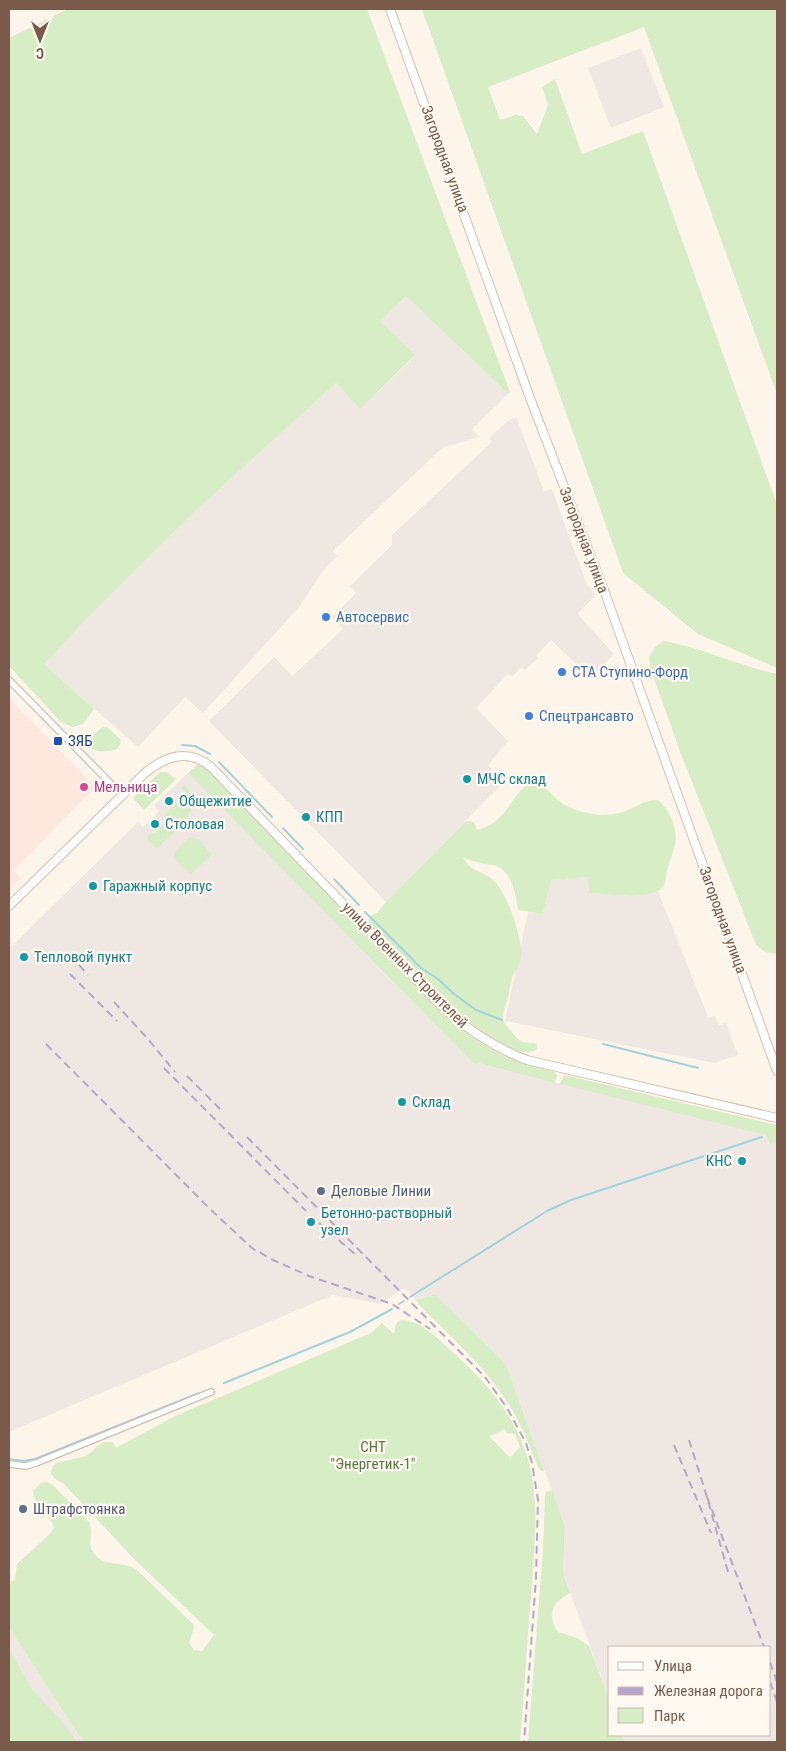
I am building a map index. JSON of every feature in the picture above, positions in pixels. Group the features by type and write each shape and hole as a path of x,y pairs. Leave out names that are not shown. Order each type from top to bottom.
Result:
{"street":[{"name":"Загородная улица","path":"390,9 530,398 614,618 777,1070"},
{"path":"9,680 122,795"},
{"name":"улица Военных Строителей","path":"9,906 145,773 161,762 181,756 200,759 217,772 441,1005 479,1037 510,1053 536,1062 777,1118"},
{"path":"9,1464 26,1466 36,1463 211,1392"}],"shaded area":[{"path":"641,48 664,107 611,128 588,68"},
{"path":"406,296 508,394 472,429 479,437 442,448 333,551 337,556 322,572 300,606 203,713 185,697 138,747 43,664 194,512 336,383 360,409 415,356 380,321"},
{"path":"516,417 544,491 552,489 587,585 596,595 578,613 614,654 591,678 551,640 536,656 538,658 525,670 521,667 512,677 508,674 476,708 508,741 488,765 504,782 386,902 209,721 274,657 292,676 343,629 332,617 356,593 350,586 392,545 392,535 492,442 489,438 509,420"},
{"path":"9,698 95,787 14,870 21,879 9,891"},
{"path":"188,773 475,1065 477,1063 766,1135 770,1145 777,1142 777,1742 625,1742 622,1736 771,1736 771,1646 608,1646 608,1696 563,1573 565,1527 506,1364 435,1294 416,1300 405,1288 380,1304 333,1295 9,1432 9,949 138,822 143,827 149,822 159,811 154,805"},
{"path":"589,877 589,893 636,895 658,891 708,1017 715,1016 719,1025 726,1023 738,1055 714,1063 505,1021 528,912 543,914 551,880"},
{"path":"9,1627 78,1734 84,1741 98,1742 9,1742"}],"green space":[{"path":"68,9 367,9 510,392 508,394 406,296 380,321 415,355 360,409 336,383 194,512 90,615 44,664 94,709 83,724 72,727 61,722 9,666 9,38"},
{"path":"422,9 777,9 777,394 644,27 488,87 500,120 516,115 523,116 537,134 548,105 542,87 555,79 582,154 643,131 777,505 777,668 698,634 623,573"},
{"path":"664,641 777,674 777,954 765,952 756,945 681,754 653,676 649,657 655,647"},
{"path":"103,727 107,727 121,740 117,749 101,751 91,747 91,739"},
{"path":"200,762 208,768 451,1020 475,1039 493,1050 521,1062 555,1072 557,1076 555,1083 478,1063 475,1065 188,773"},
{"path":"160,772 167,772 176,779 144,810 133,798"},
{"path":"532,782 541,785 569,807 599,815 623,812 645,802 658,800 672,820 676,839 665,882 660,890 642,895 589,893 588,877 551,880 543,914 518,910 512,885 506,873 501,869 494,865 476,862 463,857 469,865 488,876 497,885 503,893 515,922 520,941 521,957 512,978 503,1018 504,1022 519,1040 537,1044 537,1049 523,1052 506,1046 486,1035 466,1019 428,984 368,922 370,916 377,913 466,821 474,822 477,830 488,826 503,814 524,787"},
{"path":"185,785 191,794 191,810 180,826 156,848 148,841 147,837 151,832 154,834 168,820 164,815 187,794 181,788"},
{"path":"190,837 198,839 212,854 191,874 177,862 174,855 176,850"},
{"path":"564,1075 777,1125 777,1143 770,1145 766,1135 560,1084"},
{"path":"435,1294 506,1364 544,1470 539,1469 515,1415 495,1384 416,1300"},
{"name":"СНТ \"Энергетик-1\"","path":"400,1320 416,1323 423,1327 468,1366 510,1418 524,1447 529,1463 535,1512 534,1562 520,1742 84,1741 9,1627 9,1583 15,1579 17,1564 50,1534 54,1528 50,1519 34,1497 33,1491 41,1483 47,1482 54,1486 90,1523 91,1547 96,1556 101,1560 125,1565 137,1570 193,1624 194,1628 189,1643 194,1650 202,1651 214,1635 134,1559 64,1484 55,1479 51,1473 53,1466 56,1463 86,1456 103,1442 113,1442 116,1448 175,1416 371,1333 382,1323 394,1334 396,1324","holes":["504,1429 507,1433 515,1434 520,1447 510,1458 489,1436"]},
{"path":"552,1491 565,1527 563,1573 570,1593 555,1605 552,1620 558,1632 577,1638 589,1646 608,1696 608,1736 622,1736 625,1742 528,1742 546,1492"},
{"path":"9,1649 31,1688 62,1721 77,1742 9,1742"}],"waterway":[{"path":"182,745 195,746 210,754"},
{"path":"219,762 272,817"},
{"path":"283,828 303,849"},
{"path":"334,879 359,905"},
{"path":"365,912 421,968 438,979 454,994 476,1010 502,1020"},
{"path":"603,1044 698,1068"},
{"path":"410,1297 547,1211 571,1200 762,1137"},
{"path":"399,1304 404,1301"},
{"path":"224,1383 350,1332 392,1309"},
{"path":"9,1459 24,1461 35,1459 199,1393"}],"railway":[{"path":"79,965 88,975"},
{"path":"70,974 117,1021"},
{"path":"114,1002 175,1072"},
{"path":"46,1044 210,1209 252,1248 273,1260 309,1276 392,1304 430,1329"},
{"path":"164,1068 306,1211"},
{"path":"187,1076 220,1109"},
{"path":"247,1137 485,1377 507,1408 526,1443 532,1463 538,1500 536,1578 524,1742"},
{"path":"319,1223 356,1255"},
{"path":"689,1440 707,1497"},
{"path":"674,1445 711,1533"},
{"path":"728,1572 707,1497 764,1646"},
{"path":"771,1665 777,1682"},
{"path":"771,1685 777,1702"}],"place":[{"name":"Автосервис","path":"326,617"},
{"name":"СТА Ступино-Форд","path":"562,672"},
{"name":"Спецтрансавто","path":"529,716"},
{"name":"ЗЯБ","path":"58,741"},
{"name":"МЧС склад","path":"467,779"},
{"name":"Мельница","path":"84,787"},
{"name":"Общежитие","path":"169,801"},
{"name":"КПП","path":"306,817"},
{"name":"Столовая","path":"155,824"},
{"name":"Гаражный корпус","path":"93,886"},
{"name":"Тепловой пункт","path":"24,957"},
{"name":"Склад","path":"402,1102"},
{"name":"КНС","path":"742,1161"},
{"name":"Деловые Линии","path":"321,1191"},
{"name":"Бетонно-растворный узел","path":"311,1222"},
{"name":"Штрафстоянка","path":"23,1509"}]}
